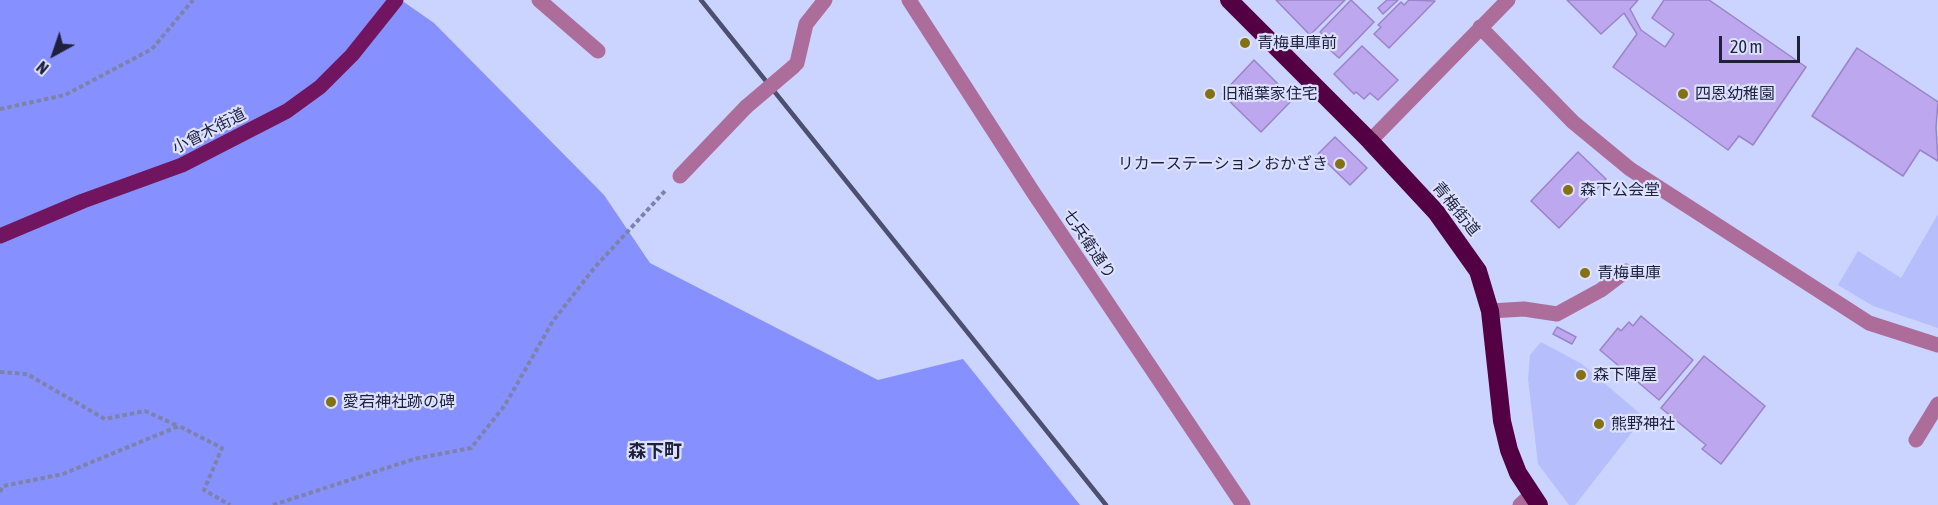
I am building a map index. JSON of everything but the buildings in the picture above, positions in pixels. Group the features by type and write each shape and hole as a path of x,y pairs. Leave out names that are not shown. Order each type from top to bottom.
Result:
{"highway":[{"name":"青梅街道","path":"1228,0 1370,141 1436,212 1478,271 1490,311 1502,421 1509,450 1530,502"}],"main road":[{"name":"小曾木街道","path":"0,236 83,201 182,165 287,111 328,79 396,0"}],"street":[{"path":"539,0 598,51"},
{"path":"680,176 746,107 797,63 806,24 825,0"},
{"name":"七兵衛通り","path":"909,0 1032,192 1243,505"},
{"path":"1370,141 1508,0"},
{"path":"1480,27 1573,122 1630,169 1869,323 1938,345"},
{"path":"1490,311 1524,309 1557,314 1602,290 1626,271"},
{"path":"1916,440 1938,404"}],"path":[{"path":"0,109 65,95 152,49 193,0"},
{"path":"273,505 414,459 471,448 505,405 553,321 595,267 680,176"},
{"path":"0,372 27,374 105,419 145,411 222,448 204,490 230,505"},
{"path":"0,492 3,486 63,474 179,426"}],"shaded area":[{"path":"0,0 401,0 434,23 604,195 650,263 878,380 963,359 1080,505 0,505"},
{"path":"1938,214 1938,328 1873,306 1838,285 1858,251 1901,278"},
{"path":"1541,342 1582,364 1644,417 1575,505 1569,505 1538,464 1528,379 1530,355"}],"railway":[{"path":"701,0 1106,505"}],"place":[{"name":"青梅車庫前","path":"1245,43"},
{"name":"旧稲葉家住宅","path":"1210,94"},
{"name":"四恩幼稚園","path":"1683,94"},
{"name":"リカーステーション おかざき","path":"1340,164"},
{"name":"森下公会堂","path":"1568,190"},
{"name":"青梅車庫","path":"1585,273"},
{"name":"森下陣屋","path":"1581,375"},
{"name":"愛宕神社跡の碑","path":"331,402"},
{"name":"熊野神社","path":"1599,424"}],"district":[{"name":"森下町","path":"655,451"}]}
